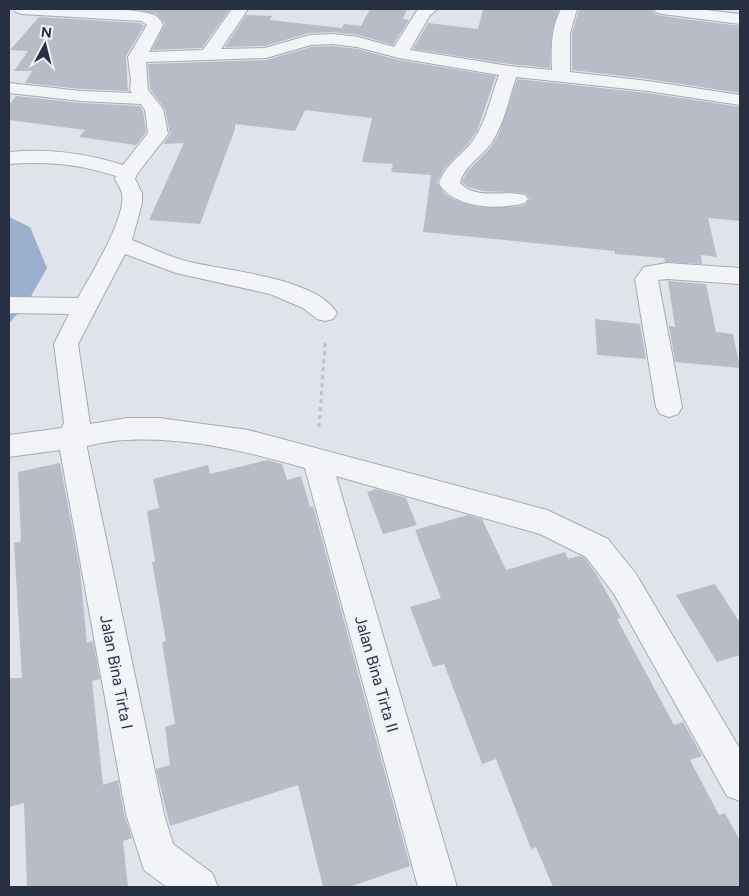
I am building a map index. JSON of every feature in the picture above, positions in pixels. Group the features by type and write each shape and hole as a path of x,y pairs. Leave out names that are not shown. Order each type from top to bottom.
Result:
{"street":[{"path":"9,158 51,156 95,162 127,172 158,134 154,109 144,99 139,90 140,81 136,57 155,25 151,19 143,16 22,9"},
{"path":"209,54 240,9"},
{"path":"399,52 424,12 430,9"},
{"path":"561,76 560,49 566,15 569,9"},
{"path":"662,9 740,19"},
{"path":"136,57 266,53 321,38 358,42 399,52 509,71 684,91 740,100"},
{"path":"509,71 489,129 482,142 456,168 450,177 450,184 454,190 488,200 518,199"},
{"path":"9,88 81,96 144,99"},
{"name":"Jalan Bina Tirta I","path":"127,172 125,179 132,193 132,203 120,243 66,344 77,422 73,437 73,448 145,814 158,856 198,887"},
{"path":"120,243 154,258 184,268 284,291 303,298 325,313"},
{"path":"669,407 646,279 652,272 667,271 740,276"},
{"path":"9,305 85,306"},
{"path":"9,446 127,429 159,429 248,441 548,523 596,548 625,584 740,783"},
{"name":"Jalan Bina Tirta II","path":"317,460 437,887"}],"path":[{"path":"317,460 326,335 325,313"}],"water":[{"path":"9,217 30,227 47,268 26,305 9,323"}],"building":[{"path":"132,9 230,9 202,48 152,50 165,24 157,14"},
{"path":"370,9 407,9 403,19 409,20 393,45 358,35 333,32 309,33 265,46 225,47 246,15 272,16 270,20 342,28 344,24 361,26"},
{"path":"483,9 559,9 552,31 550,68 509,64 413,49 428,23 478,29"},
{"path":"579,9 652,9 655,14 662,16 740,26 740,93 572,70 572,33"},
{"path":"39,17 140,23 144,26 126,56 128,91 81,89 25,83 32,71 14,71 28,51 10,50"},
{"path":"333,46 357,49 399,60 496,76 477,131 468,144 444,169 437,183 445,194 455,200 478,207 514,207 525,205 530,199 525,193 483,191 468,187 462,182 467,172 491,147 499,133 517,79 648,93 740,107 740,221 708,218 717,257 701,255 702,264 665,262 664,258 615,254 615,251 423,232 431,175 391,172 393,164 362,162 372,118 305,110 295,131 235,124 235,129 200,224 149,220 184,143 163,144 170,134 165,109 150,89 148,64 266,60 311,47"},
{"path":"16,96 81,103 140,106 143,111 146,132 136,145 79,137 85,130 9,120 9,105"},
{"path":"668,281 706,284 716,332 733,334 740,368 675,362 669,326 675,327"},
{"path":"595,319 640,324 646,359 597,355"},
{"path":"267,460 282,464 287,480 301,476 310,507 313,506 410,866 349,887 323,887 298,785 170,826 156,769 170,765 165,727 175,724 162,642 166,641 152,562 155,562 147,511 159,508 153,479 208,465 210,474"},
{"path":"60,463 80,570 87,643 93,641 100,679 92,681 103,785 118,780 124,814 132,838 123,841 128,887 27,887 24,803 9,807 9,678 22,678 14,543 21,541 18,472"},
{"path":"376,489 406,498 417,525 383,534 367,492"},
{"path":"468,515 482,519 506,570 565,552 568,559 579,556 585,558 621,618 617,619 674,725 683,722 702,756 690,760 719,815 725,813 740,841 740,887 553,887 536,847 531,849 496,759 482,764 444,664 433,667 410,607 441,598 415,530"},
{"path":"715,584 740,623 740,655 717,662 676,595"}]}
